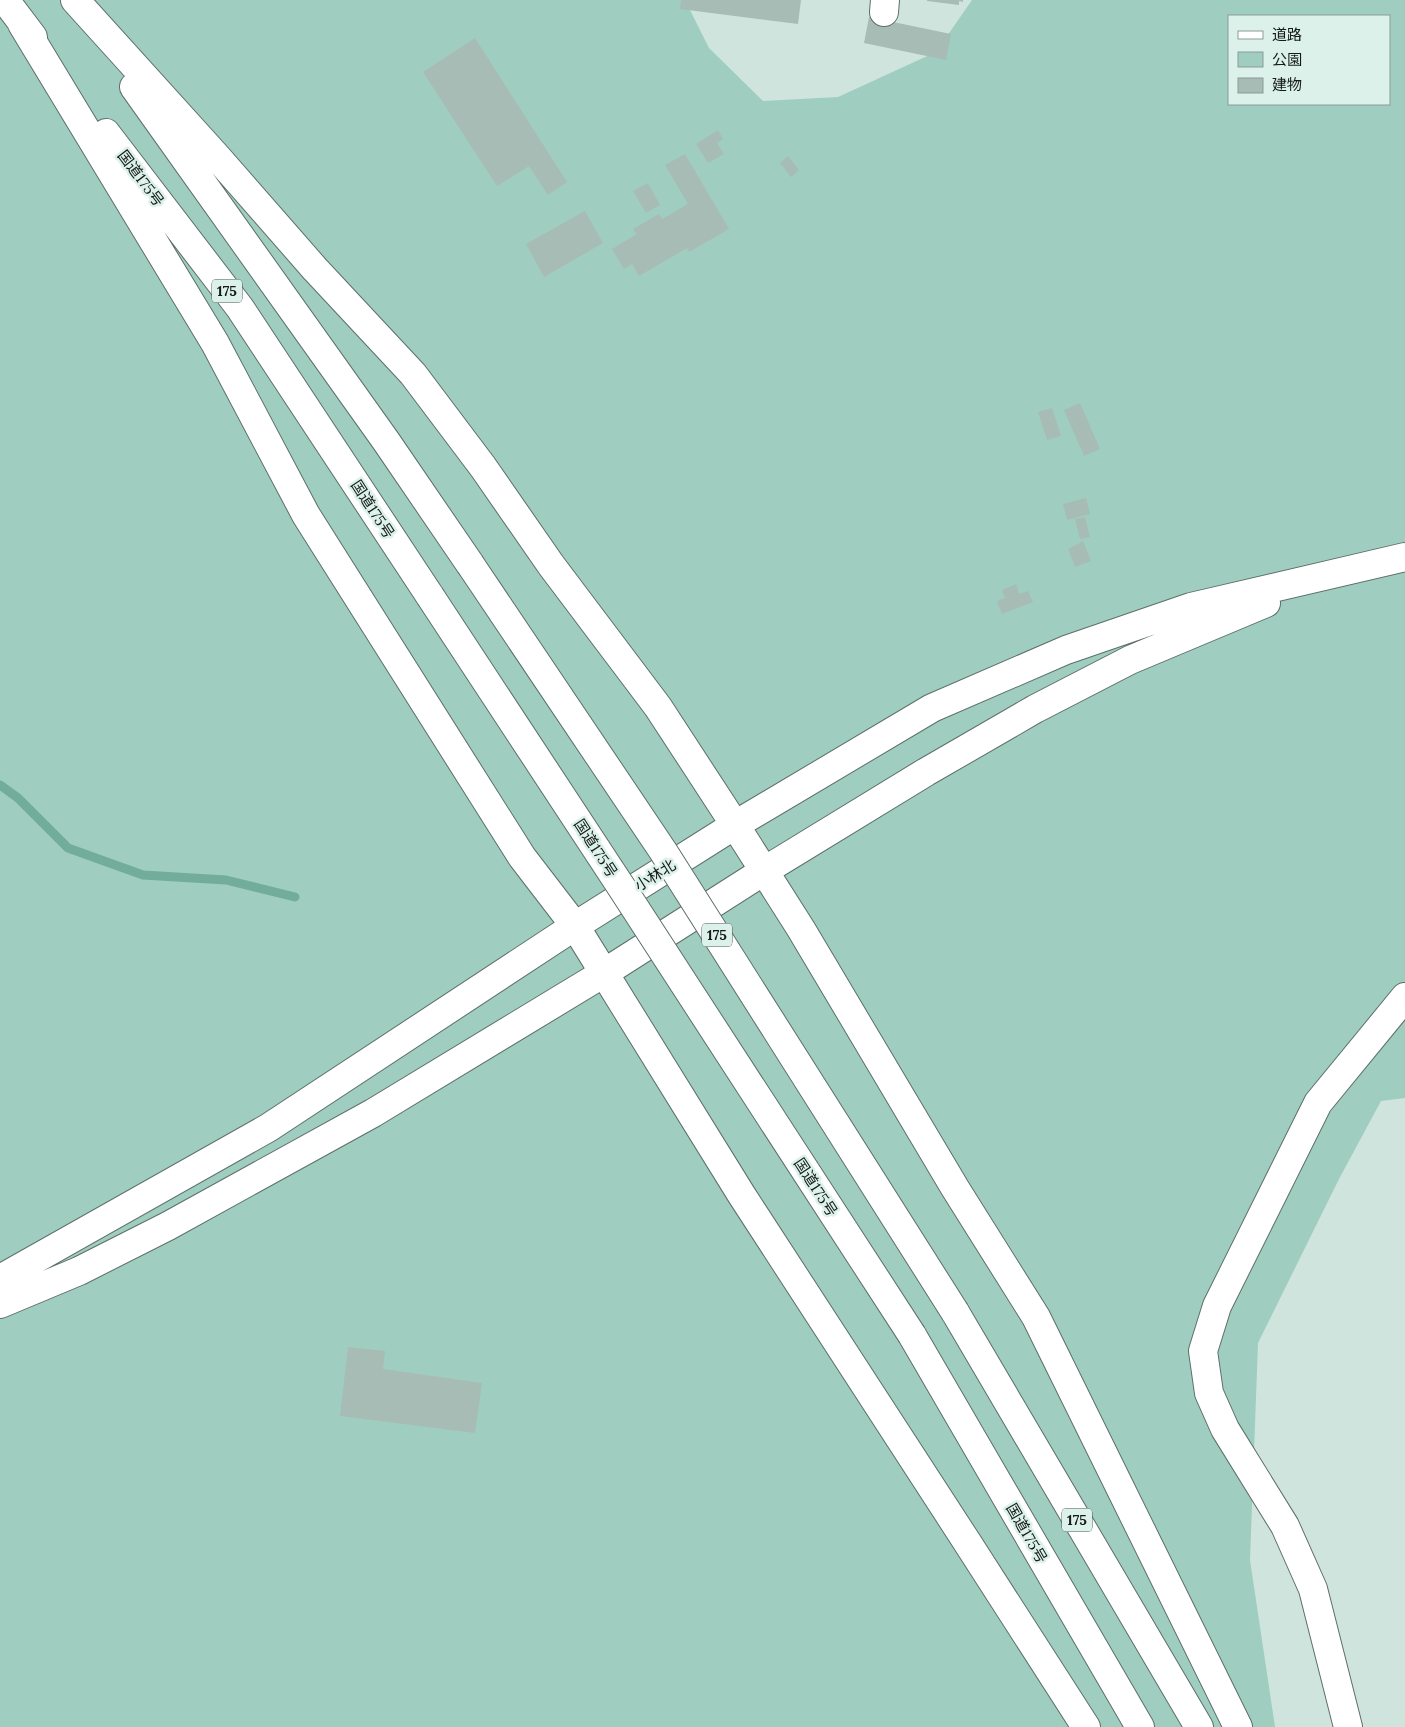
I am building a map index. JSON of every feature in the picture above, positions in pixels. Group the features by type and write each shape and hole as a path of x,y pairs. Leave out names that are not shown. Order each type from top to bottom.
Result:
{"main road":[{"name":"国道175号","path":"4,0 240,308 430,596 912,1335 1140,1727"},
{"path":"73,0 217,157 315,269 413,374 483,467 551,565 658,707 764,870 955,1188 1036,1317 1238,1727"},
{"name":"175","path":"73,0 386,441 664,850 955,1312 1199,1727"},
{"path":"22,24 215,342 306,515 522,857 575,926 741,1194 1086,1727"},
{"path":"0,1304 79,1271 185,1217 373,1113 604,973 764,870 1035,709 1130,660 1239,614 1361,566 1405,557"},
{"name":"小林北","path":"0,1279 268,1128 575,926 736,825 932,708 1066,650 1192,606 1361,566"},
{"path":"1348,1727 1313,1589 1285,1526 1225,1429 1209,1393 1203,1351 1217,1306 1318,1103 1405,997"}],"green space":[{"path":"0,0 685,0 709,48 763,101 838,97 936,52 972,0 1405,0 1405,1098 1381,1101 1339,1179 1258,1343 1250,1560 1275,1727 0,1727"}],"building":[{"path":"681,0 801,0 798,24 680,9"},
{"path":"927,0 963,0 963,2 959,1 959,5"},
{"path":"869,17 951,34 946,60 864,43"},
{"path":"475,38 567,182 548,195 529,166 497,186 423,72"},
{"path":"718,130 723,139 717,143 724,154 708,163 696,144"},
{"path":"685,154 729,229 689,252 687,248 639,276 632,264 624,269 612,249 637,234 633,229 659,214 662,219 688,204 665,165"},
{"path":"788,156 799,170 791,177 780,163"},
{"path":"648,183 660,205 646,213 633,191"},
{"path":"585,211 603,243 544,277 526,244"},
{"path":"1080,403 1100,449 1084,456 1064,410"},
{"path":"1052,408 1061,436 1047,440 1038,412"},
{"path":"1086,498 1090,514 1067,520 1063,504"},
{"path":"1085,517 1090,537 1080,539 1075,519"},
{"path":"1083,541 1091,561 1075,567 1068,549"},
{"path":"1016,584 1019,594 1028,591 1033,602 1002,614 997,601 1005,598 1002,590"},
{"path":"348,1347 385,1351 383,1369 482,1383 475,1433 340,1416"}],"waterway":[{"path":"0,785 18,798 68,848 143,875 226,880 295,897"}]}
